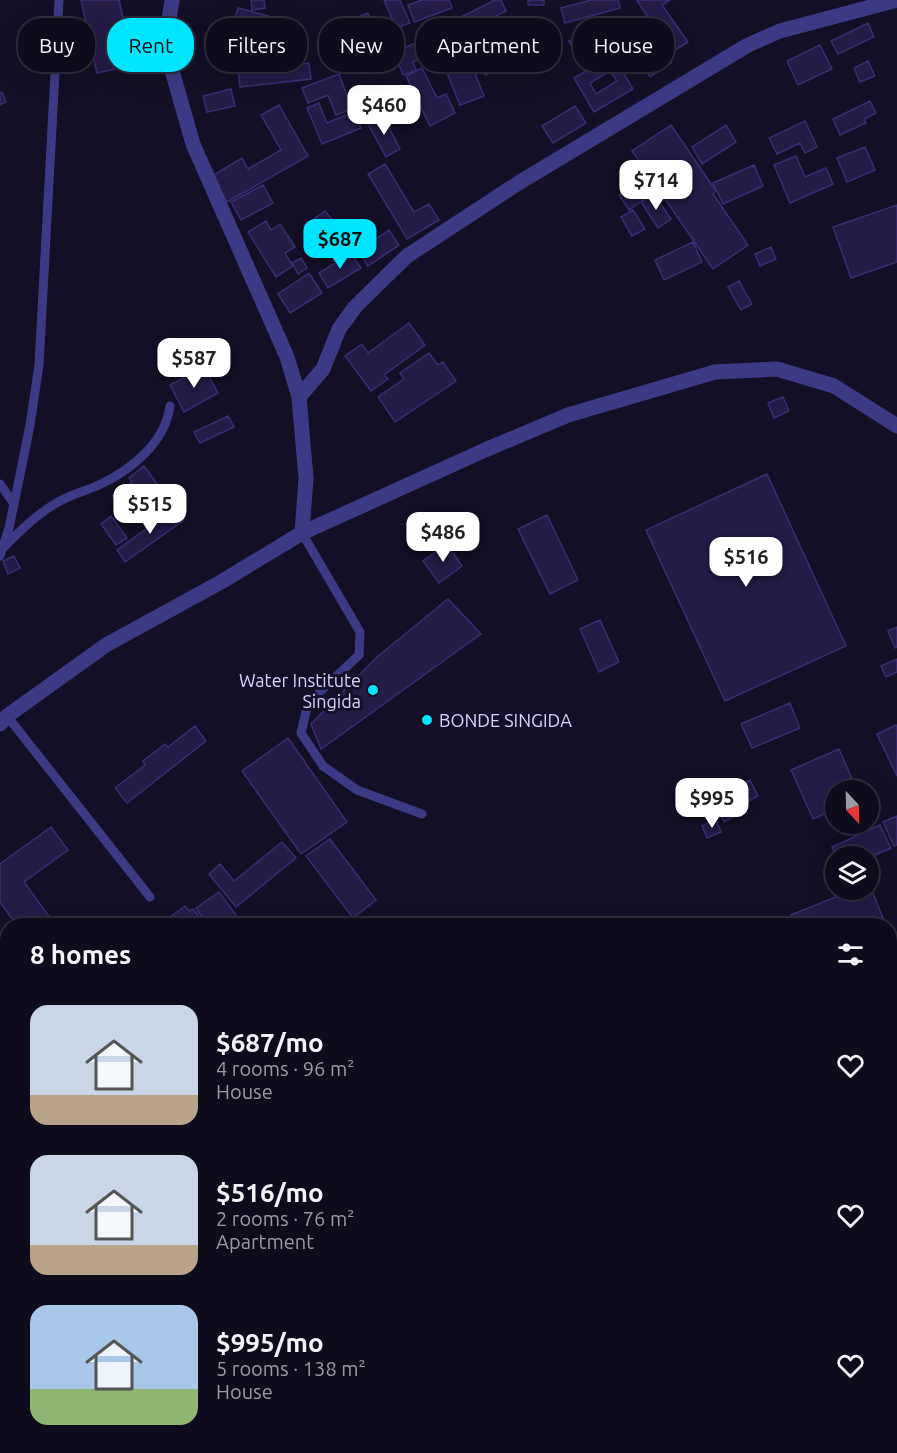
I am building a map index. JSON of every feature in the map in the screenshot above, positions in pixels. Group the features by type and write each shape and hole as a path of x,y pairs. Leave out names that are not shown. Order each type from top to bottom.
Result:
{"street":[{"path":"171,0 167,32 169,60 193,144 287,357 299,396 306,478 302,533"},
{"path":"299,396 323,369 339,329 355,307 407,256 529,177 748,45 780,31 897,0"},
{"path":"3,720 106,645 221,582 302,533 568,415 715,372 777,369 834,386 897,426"}],"lane":[{"path":"1,549 14,504 39,365 59,0"},
{"path":"1,549 52,505 72,493 116,477 133,464 161,434 168,420 170,406"},
{"path":"0,484 14,504"},
{"path":"302,533 360,632 359,655 308,704 301,733 323,766 357,790 422,814"},
{"path":"3,720 150,897"}],"building":[{"path":"81,0 119,0 123,18 107,18 107,71 97,73 95,18 85,18"},
{"path":"251,0 264,0 265,8 252,10"},
{"path":"384,0 400,0 410,23 404,25 404,18 392,18"},
{"path":"422,0 449,0 452,8 425,18 416,18 414,22 408,5"},
{"path":"495,0 501,0 506,11 492,18 459,18"},
{"path":"528,0 544,0 544,5 528,5"},
{"path":"591,0 618,0 620,8 583,18 573,18 573,21 565,23 561,8"},
{"path":"670,0 662,5 671,18 649,18 637,1"},
{"path":"238,8 268,16 267,18 235,18"},
{"path":"368,13 370,18 356,18"},
{"path":"674,22 688,42 674,51"},
{"path":"868,23 874,37 838,54 831,41"},
{"path":"416,43 416,61 413,62 416,70 403,75 402,72 404,72 404,48"},
{"path":"820,45 832,69 798,85 787,61"},
{"path":"868,61 875,76 860,82 854,68"},
{"path":"307,63 309,63 311,79 240,87 238,72 307,72"},
{"path":"416,71 424,72 437,98 446,94 455,113 430,126 406,76"},
{"path":"447,72 475,72 484,96 460,105"},
{"path":"584,72 608,72 590,83 596,94 617,81 611,72 623,72 633,89 594,112 574,78"},
{"path":"647,72 658,72 650,77"},
{"path":"339,74 352,109 336,115 328,95 308,103 302,88"},
{"path":"396,87 404,100 368,121 360,108"},
{"path":"231,89 235,106 207,112 203,96"},
{"path":"2,92 6,102 0,105 0,93"},
{"path":"870,101 876,113 864,119 866,123 840,135 833,119"},
{"path":"319,103 327,123 354,112 361,128 322,144 307,108"},
{"path":"279,105 308,156 227,202 212,176 242,158 248,169 281,150 261,115"},
{"path":"575,106 586,123 553,143 542,126"},
{"path":"383,116 400,149 386,157 368,124"},
{"path":"805,121 817,147 805,153 800,143 777,154 769,138"},
{"path":"671,125 716,191 713,194 748,245 713,269 632,151"},
{"path":"726,125 736,142 702,164 692,147"},
{"path":"865,147 875,170 847,182 837,158"},
{"path":"796,156 805,177 826,168 833,184 790,203 774,165"},
{"path":"385,164 414,212 429,204 439,220 407,239 368,174"},
{"path":"754,165 763,186 723,204 713,183"},
{"path":"639,180 650,195 629,210 619,195"},
{"path":"263,185 273,203 241,220 231,202"},
{"path":"654,194 671,219 658,228 641,202"},
{"path":"897,205 897,262 851,278 833,227"},
{"path":"633,210 645,229 632,236 621,217"},
{"path":"325,211 333,221 311,236 304,226"},
{"path":"266,221 271,230 280,224 295,247 285,253 293,266 276,277 248,232"},
{"path":"369,229 376,239 389,230 399,245 368,266 351,241"},
{"path":"693,242 702,262 664,280 655,260"},
{"path":"771,247 776,259 760,266 755,254"},
{"path":"351,253 361,268 328,288 319,273"},
{"path":"301,258 307,268 298,274 292,263"},
{"path":"309,273 322,293 290,313 278,294"},
{"path":"739,281 752,304 741,310 728,287"},
{"path":"409,323 425,345 384,375 388,379 371,391 345,356 362,344 368,353"},
{"path":"429,353 438,365 443,362 456,381 395,422 378,397 404,379 400,373"},
{"path":"204,367 218,393 184,412 170,385"},
{"path":"783,397 789,411 774,418 768,403"},
{"path":"228,416 234,427 200,443 194,432"},
{"path":"144,466 171,503 156,514 146,501 127,516 112,496 132,482 129,478"},
{"path":"767,474 846,646 725,701 646,530"},
{"path":"175,508 184,520 125,562 117,550"},
{"path":"547,515 578,580 550,594 518,529"},
{"path":"111,516 127,538 116,545 101,524"},
{"path":"447,544 462,566 439,583 423,561"},
{"path":"14,556 20,568 8,574 3,561"},
{"name":"Water Institute Singida","path":"448,599 481,634 321,749 311,724 377,657"},
{"path":"600,620 619,662 599,672 580,629"},
{"path":"897,627 897,647 895,648 888,631"},
{"path":"897,659 897,672 886,677 881,666"},
{"path":"790,703 800,728 752,748 741,724"},
{"path":"896,725 897,727 897,776 877,734"},
{"path":"195,726 206,741 127,803 115,788 145,765 143,761 165,744 168,747"},
{"path":"288,738 347,822 301,854 242,771"},
{"path":"839,749 853,780 825,780 825,814 813,819 791,770"},
{"path":"750,780 758,796 743,804 745,811 724,822 713,800"},
{"path":"897,816 897,845 894,846 883,822"},
{"path":"716,819 721,832 707,838 702,826"},
{"path":"879,825 891,848 879,853 879,846 834,846 860,834 879,834"},
{"path":"51,827 68,850 24,882 50,918 11,918 0,902 0,864"},
{"path":"330,839 376,900 353,918 306,856"},
{"path":"282,842 296,858 236,907 209,874 220,864 234,881"},
{"path":"219,892 238,918 203,918 196,908"},
{"path":"828,900 876,900 883,918 792,918 791,915"},
{"path":"185,906 189,911 193,909 200,918 169,918"}],"place":[{"name":"Water Institute Singida","path":"373,690"},
{"name":"BONDE SINGIDA","path":"427,720"}]}
